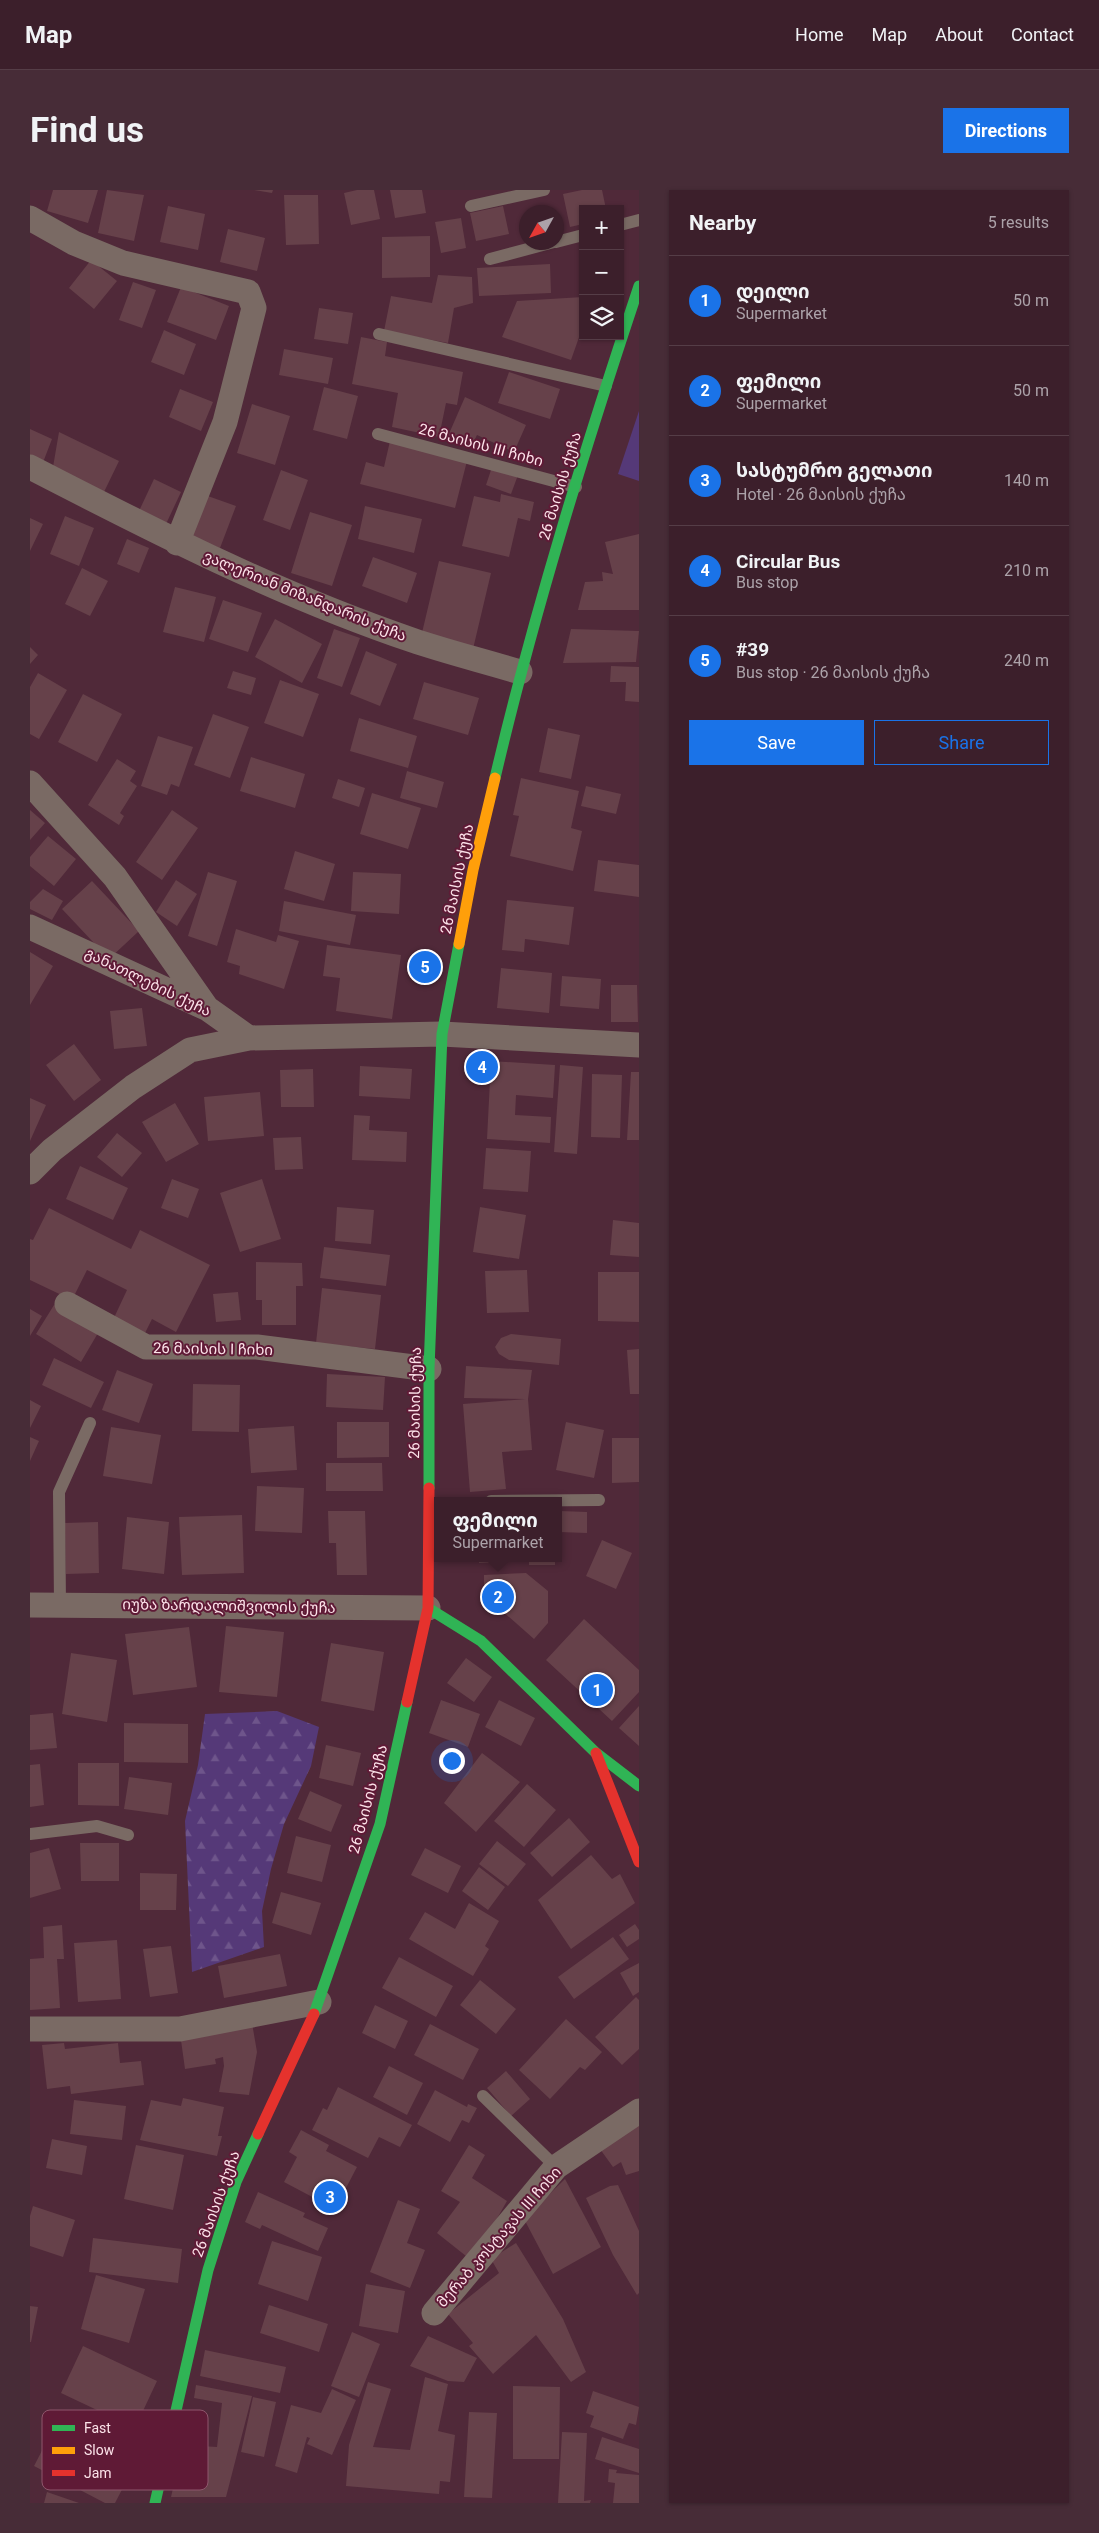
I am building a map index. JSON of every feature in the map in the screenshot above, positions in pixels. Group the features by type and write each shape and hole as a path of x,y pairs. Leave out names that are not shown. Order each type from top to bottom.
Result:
{"main road":[{"name":"26 მაისის ქუჩა","path":"176,2410 208,2270 236,2182 319,2002 380,1824 428,1608 433,1502 429,1369 442,1034 473,870 520,672 606,386 639,286"},
{"path":"428,1608 481,1641 596,1752 639,1786"},
{"path":"596,1752 639,1862"},
{"name":"26 მაისის ქუჩა","path":"155,2503 158,2490"}],"street":[{"path":"30,218 74,243 123,263 248,292 254,308 225,422 177,543"},
{"name":"ვალერიან მიზანდარის ქუჩა","path":"30,467 177,543 330,609 412,640 520,672"},
{"path":"30,783 114,877 208,1009"},
{"name":"განათლების ქუჩა","path":"30,927 208,1009 249,1038"},
{"path":"30,1172 52,1150 126,1093 190,1050 249,1038 442,1034 639,1045"},
{"name":"26 მაისის I ჩიხი","path":"67,1304 146,1348 256,1347 429,1369"},
{"name":"იუზა ზარდალიშვილის ქუჩა","path":"30,1605 428,1608"},
{"path":"30,2029 180,2029 319,2002"},
{"name":"მერაბ კოსტავას III ჩიხი","path":"434,2313 556,2167 639,2111"}],"lane":[{"path":"470,206 544,190"},
{"path":"624,224 639,220"},
{"path":"564,240 579,236"},
{"path":"490,259 524,250"},
{"path":"379,334 606,386"},
{"name":"26 მაისის III ჩიხი","path":"378,434 576,487"},
{"path":"60,1605 59,1492 90,1423"},
{"path":"562,1500 599,1500"},
{"path":"30,1834 96,1826 128,1834"},
{"path":"483,2096 556,2167"}],"green space":[{"path":"639,411 639,481 618,474"},
{"path":"277,1711 319,1727 311,1766 284,1824 271,1869 262,1911 264,1947 192,1972 185,1821 198,1765 205,1714"}],"building":[{"path":"53,190 98,190 88,223 47,211"},
{"path":"107,190 144,195 134,241 98,233"},
{"path":"254,190 273,190 272,193"},
{"path":"357,190 374,190 380,219 351,225 344,193"},
{"path":"390,190 422,190 426,213 395,218"},
{"path":"582,190 602,190 605,205 579,205 579,225 570,227 563,194"},
{"path":"284,195 318,195 319,244 286,245"},
{"path":"168,206 205,214 198,250 160,242"},
{"path":"503,206 509,234 476,241 470,213"},
{"path":"461,218 466,248 441,253 435,222"},
{"path":"228,229 265,238 257,271 220,262"},
{"path":"430,236 430,277 382,278 382,237"},
{"path":"91,260 117,281 94,309 69,288"},
{"path":"550,264 551,293 479,296 477,268"},
{"path":"438,275 472,277 473,303 454,308 448,343 384,331 391,296 432,303"},
{"path":"133,282 156,290 142,328 119,320"},
{"path":"181,287 229,306 216,340 167,322"},
{"path":"579,297 579,337 571,360 502,337 517,301"},
{"path":"319,308 353,313 348,344 314,339"},
{"path":"164,330 196,344 184,375 151,362"},
{"path":"361,337 387,342 385,356 463,372 457,405 446,403 439,437 392,427 398,393 352,384"},
{"path":"284,349 333,358 328,384 279,375"},
{"path":"509,372 560,389 550,419 498,403"},
{"path":"324,387 358,396 347,439 313,430"},
{"path":"180,389 213,402 201,431 169,417"},
{"path":"465,397 526,425 514,452 477,435 471,447 448,436"},
{"path":"252,404 290,416 275,465 237,453"},
{"path":"30,429 52,439 42,465 30,460"},
{"path":"59,432 119,461 104,492 53,467"},
{"path":"390,441 467,461 455,508 360,484 366,462 384,467"},
{"path":"492,467 518,475 511,494 486,485"},
{"path":"281,470 308,480 290,530 263,520"},
{"path":"154,479 181,492 166,524 139,511"},
{"path":"501,494 534,502 530,521 518,518 509,557 462,546 474,496 500,502"},
{"path":"205,495 236,506 220,548 190,536"},
{"path":"365,506 422,519 414,553 358,539"},
{"path":"310,512 352,525 332,586 291,573"},
{"path":"65,516 94,528 79,566 50,554"},
{"path":"30,518 43,524 30,551"},
{"path":"639,534 639,610 578,610 585,582 603,581 602,572 613,574 605,542"},
{"path":"127,539 149,548 139,573 117,564"},
{"path":"373,557 417,573 407,603 362,586"},
{"path":"439,561 491,573 473,649 421,637"},
{"path":"82,568 108,581 90,616 65,604"},
{"path":"175,587 216,597 204,642 163,632"},
{"path":"223,600 262,613 248,652 209,639"},
{"path":"275,619 322,644 302,683 255,657"},
{"path":"334,629 360,638 342,687 317,678"},
{"path":"571,629 639,631 636,662 563,663"},
{"path":"30,647 38,655 30,664"},
{"path":"366,651 397,664 380,706 350,694"},
{"path":"611,666 639,667 639,702 625,701 626,682 610,682"},
{"path":"233,671 256,678 251,695 227,688"},
{"path":"38,673 67,690 39,739 30,734 30,687"},
{"path":"280,680 319,694 303,737 264,723"},
{"path":"424,682 479,698 468,735 413,719"},
{"path":"83,694 122,714 97,762 58,742"},
{"path":"213,714 249,727 230,778 194,765"},
{"path":"359,718 417,736 408,768 350,751"},
{"path":"548,728 580,735 571,779 539,772"},
{"path":"158,736 193,747 179,787 171,784 167,795 141,786"},
{"path":"251,757 305,774 295,808 240,791"},
{"path":"117,759 136,771 130,781 137,786 120,813 124,816 119,825 88,805"},
{"path":"407,771 444,782 437,808 400,798"},
{"path":"521,778 579,791 571,828 582,831 573,871 510,856 519,816 513,815"},
{"path":"338,779 365,788 359,807 332,798"},
{"path":"586,786 621,794 616,814 581,806"},
{"path":"372,793 421,808 408,849 360,834"},
{"path":"30,810 45,823 30,840"},
{"path":"172,810 198,828 162,880 136,862"},
{"path":"48,836 76,859 54,886 30,866 30,857"},
{"path":"295,851 335,864 324,901 284,889"},
{"path":"598,860 639,865 639,897 594,891"},
{"path":"208,872 237,881 217,946 188,936"},
{"path":"353,872 401,874 399,914 351,911"},
{"path":"176,880 197,894 177,926 156,912"},
{"path":"92,881 139,931 109,959 62,909"},
{"path":"43,889 63,901 52,920 30,909 30,902"},
{"path":"507,900 574,907 569,945 525,939 524,952 502,950"},
{"path":"284,901 356,915 350,945 279,931"},
{"path":"236,929 276,942 278,935 299,941 284,989 239,974 240,966 227,962"},
{"path":"327,945 401,955 392,1019 336,1011 340,978 323,976"},
{"path":"30,952 53,966 30,1005"},
{"path":"501,968 552,973 549,1013 497,1008"},
{"path":"562,976 601,979 599,1009 560,1006"},
{"path":"611,985 637,985 638,1022 611,1022"},
{"path":"142,1008 147,1046 114,1049 110,1011"},
{"path":"74,1044 101,1080 74,1101 46,1065"},
{"path":"491,1061 555,1065 553,1098 516,1095 515,1115 551,1117 550,1143 487,1139"},
{"path":"560,1065 583,1067 577,1154 554,1152"},
{"path":"360,1066 412,1069 410,1099 359,1096"},
{"path":"313,1069 314,1107 281,1107 280,1070"},
{"path":"631,1072 639,1072 639,1140 627,1140"},
{"path":"592,1074 622,1075 620,1138 591,1137"},
{"path":"260,1092 264,1136 208,1141 204,1097"},
{"path":"30,1098 46,1105 30,1141"},
{"path":"175,1103 199,1144 166,1162 142,1122"},
{"path":"354,1115 370,1116 369,1130 407,1132 406,1162 352,1160"},
{"path":"117,1133 142,1153 122,1177 97,1157"},
{"path":"301,1137 303,1169 275,1170 273,1138"},
{"path":"486,1148 531,1151 528,1192 483,1189"},
{"path":"80,1166 128,1188 113,1220 66,1199"},
{"path":"172,1179 199,1189 188,1218 161,1208"},
{"path":"262,1179 281,1239 240,1252 220,1193"},
{"path":"337,1207 374,1210 371,1244 335,1241"},
{"path":"480,1207 526,1215 519,1259 473,1252"},
{"path":"49,1208 131,1249 140,1230 210,1265 176,1332 152,1319 143,1337 112,1322 127,1290 87,1270 72,1300 30,1280 30,1239 33,1240"},
{"path":"613,1220 639,1223 639,1257 610,1255"},
{"path":"324,1247 390,1255 386,1286 320,1278"},
{"path":"256,1262 302,1263 303,1286 296,1286 296,1325 262,1325 262,1300 256,1300"},
{"path":"527,1270 529,1312 487,1313 485,1271"},
{"path":"598,1272 639,1272 639,1322 598,1321"},
{"path":"322,1288 381,1295 375,1349 316,1343"},
{"path":"238,1292 241,1320 216,1322 213,1294"},
{"path":"54,1305 98,1333 81,1362 36,1334"},
{"path":"30,1309 42,1316 30,1336"},
{"path":"511,1334 561,1339 559,1365 509,1360 499,1354 495,1347 501,1338"},
{"path":"639,1349 639,1394 630,1394 627,1350"},
{"path":"54,1358 104,1382 91,1408 42,1385"},
{"path":"466,1366 532,1370 528,1399 532,1450 502,1452 506,1489 470,1492 463,1404 526,1399 464,1398"},
{"path":"117,1370 153,1384 139,1423 102,1410"},
{"path":"327,1374 385,1377 383,1410 326,1407"},
{"path":"193,1384 240,1385 239,1432 192,1431"},
{"path":"30,1400 41,1406 30,1428"},
{"path":"337,1422 389,1422 389,1457 337,1458"},
{"path":"566,1422 604,1430 594,1478 556,1470"},
{"path":"294,1426 297,1470 251,1473 248,1429"},
{"path":"111,1427 161,1435 152,1484 103,1476"},
{"path":"30,1437 39,1441 30,1461"},
{"path":"612,1438 639,1438 639,1482 612,1483"},
{"path":"326,1463 382,1463 383,1491 326,1491"},
{"path":"257,1486 304,1488 302,1533 255,1531"},
{"path":"328,1511 365,1511 367,1575 337,1575 336,1543 329,1543"},
{"path":"562,1511 587,1512 587,1533 562,1532"},
{"path":"242,1515 244,1573 182,1575 179,1517"},
{"path":"127,1517 169,1522 164,1574 122,1569"},
{"path":"98,1522 99,1573 66,1574 65,1523"},
{"path":"602,1540 632,1553 616,1589 586,1576"},
{"path":"529,1562 555,1562 555,1565 529,1565"},
{"path":"526,1573 548,1591 548,1623 534,1639 484,1595 484,1575"},
{"path":"584,1619 639,1670 639,1692 612,1721 546,1660"},
{"path":"226,1626 284,1632 277,1697 219,1692"},
{"path":"189,1627 197,1687 133,1695 125,1634"},
{"path":"331,1643 384,1652 374,1711 321,1701"},
{"path":"71,1653 117,1660 107,1722 62,1714"},
{"path":"466,1658 492,1677 474,1702 447,1683"},
{"path":"441,1700 480,1714 468,1747 429,1733"},
{"path":"499,1700 535,1718 521,1746 485,1727"},
{"path":"639,1706 639,1746 619,1728"},
{"path":"53,1713 57,1748 30,1750 30,1715"},
{"path":"124,1723 188,1724 188,1763 124,1762"},
{"path":"326,1745 361,1753 353,1786 319,1778"},
{"path":"482,1753 520,1782 476,1832 444,1803"},
{"path":"78,1763 119,1763 119,1806 78,1805"},
{"path":"40,1764 44,1805 30,1807 30,1765"},
{"path":"129,1777 172,1783 168,1815 124,1809"},
{"path":"527,1784 556,1810 524,1847 494,1821"},
{"path":"310,1791 342,1805 331,1832 298,1819"},
{"path":"569,1818 590,1842 552,1877 530,1853"},
{"path":"296,1836 331,1845 322,1882 287,1873"},
{"path":"497,1841 526,1864 508,1886 479,1864"},
{"path":"80,1843 119,1843 119,1881 81,1881"},
{"path":"49,1848 61,1889 30,1898 30,1853"},
{"path":"425,1848 461,1866 448,1893 411,1875"},
{"path":"591,1855 612,1879 620,1874 635,1903 571,1949 538,1900"},
{"path":"479,1867 505,1887 488,1910 462,1891"},
{"path":"140,1873 177,1874 176,1910 140,1910"},
{"path":"281,1892 321,1903 311,1935 272,1923"},
{"path":"469,1903 499,1921 485,1946 489,1949 473,1976 409,1939 425,1912 455,1929"},
{"path":"635,1924 639,1930 639,1939 627,1947 619,1935"},
{"path":"62,1925 64,1959 57,1959 60,2008 30,2010 30,1959 44,1958 43,1927"},
{"path":"613,1937 629,1959 574,1999 558,1977"},
{"path":"117,1940 121,1999 78,2002 74,1943"},
{"path":"171,1946 178,1993 150,1997 143,1949"},
{"path":"280,1954 287,1986 224,1998 218,1966"},
{"path":"399,1957 453,1986 436,2017 382,1988"},
{"path":"639,1963 639,1992 633,1996 620,1973"},
{"path":"480,1980 516,2009 496,2034 460,2005"},
{"path":"636,1997 639,2000 639,2049 622,2065 595,2037"},
{"path":"375,2005 408,2021 395,2049 362,2033"},
{"path":"566,2019 602,2052 585,2070 580,2067 550,2099 519,2070"},
{"path":"252,2023 257,2052 249,2095 219,2092 224,2066 223,2057 215,2059 216,2064 185,2069 180,2033"},
{"path":"430,2024 479,2049 463,2080 414,2055"},
{"path":"64,2043 65,2049 118,2043 120,2063 141,2061 144,2085 71,2094 70,2086 47,2089 42,2045"},
{"path":"389,2066 423,2083 407,2115 373,2097"},
{"path":"506,2071 530,2099 511,2116 487,2088"},
{"path":"338,2087 412,2125 400,2147 379,2137 368,2158 312,2130 323,2108 327,2110"},
{"path":"435,2090 467,2107 468,2104 477,2108 469,2123 462,2120 450,2142 417,2124"},
{"path":"183,2098 224,2107 218,2136 222,2136 217,2156 140,2140 151,2100 181,2106"},
{"path":"74,2100 126,2106 122,2140 70,2134"},
{"path":"639,2119 639,2171 626,2175 621,2162 613,2167 600,2149"},
{"path":"301,2130 329,2145 326,2151 357,2167 335,2209 284,2182 297,2157 289,2152"},
{"path":"52,2139 87,2146 82,2175 46,2168"},
{"path":"136,2145 184,2155 173,2210 124,2199"},
{"path":"469,2145 485,2155 472,2178 507,2201 495,2222 466,2256 437,2233 460,2202 441,2191"},
{"path":"565,2179 601,2247 553,2274 524,2219"},
{"path":"618,2185 639,2231 639,2293 637,2295 613,2255 586,2198 610,2186"},
{"path":"258,2192 305,2213 303,2217 328,2228 318,2251 262,2225 260,2229 245,2222"},
{"path":"398,2200 420,2209 407,2243 425,2250 410,2288 370,2272"},
{"path":"33,2206 75,2220 63,2257 30,2246 30,2216"},
{"path":"93,2238 182,2249 178,2283 89,2272"},
{"path":"272,2241 322,2257 308,2301 258,2284"},
{"path":"516,2243 563,2319 586,2372 571,2382 536,2335 493,2374 469,2346 473,2343 448,2314 499,2273 491,2259"},
{"path":"96,2275 145,2289 129,2343 81,2329"},
{"path":"366,2284 405,2291 398,2333 359,2326"},
{"path":"269,2305 328,2324 319,2352 260,2333"},
{"path":"30,2306 38,2307 31,2342 30,2342"},
{"path":"352,2332 380,2344 359,2397 331,2386"},
{"path":"428,2336 477,2358 464,2382 448,2381 410,2366"},
{"path":"83,2346 157,2381 143,2410 97,2410 61,2393"},
{"path":"205,2350 286,2367 280,2393 200,2376"},
{"path":"425,2377 448,2384 438,2431 455,2435 450,2482 440,2481 439,2494 346,2486 349,2445 368,2382 391,2389 373,2447 410,2450"},
{"path":"196,2385 252,2396 226,2497 171,2497 173,2490 208,2490 208,2446 217,2447 222,2403 194,2398"},
{"path":"513,2386 560,2387 559,2459 513,2459"},
{"path":"332,2389 356,2400 332,2455 307,2444 310,2438 307,2437 297,2473 275,2466 291,2405 321,2413"},
{"path":"593,2391 639,2407 636,2425 629,2423 623,2439 590,2427 594,2416 586,2413"},
{"path":"253,2397 276,2402 264,2457 241,2452"},
{"path":"469,2412 497,2413 492,2498 464,2497"},
{"path":"562,2432 587,2433 584,2501 591,2500 590,2503 558,2503"},
{"path":"602,2437 639,2449 639,2473 595,2459"},
{"path":"42,2451 42,2470 34,2466"},
{"path":"609,2469 617,2470 616,2473 639,2475 639,2503 613,2503 615,2483 608,2482"},
{"path":"80,2490 122,2490 115,2503 105,2503"},
{"path":"47,2492 79,2503 44,2503"}],"traffic: fast":[{"path":"495,778 543,592 599,408 639,286"},
{"path":"429,1488 429,1369 442,1034 459,944"},
{"path":"428,1608 481,1641 595,1752 639,1786"},
{"path":"314,2014 380,1824 407,1702"},
{"path":"176,2410 208,2270 236,2182 258,2134"},
{"path":"155,2503 158,2490"}],"traffic: slow":[{"path":"459,944 473,870 495,778"}],"traffic: jam":[{"path":"407,1702 428,1608 429,1488"},
{"path":"596,1753 639,1862"},
{"path":"258,2134 314,2014"}],"place":[{"name":"#39","path":"425,967"},
{"name":"Circular Bus","path":"482,1067"},
{"name":"ფემილი","path":"498,1597"},
{"name":"დეილი","path":"597,1690"},
{"name":"სასტუმრო გელათი","path":"330,2197"}]}
